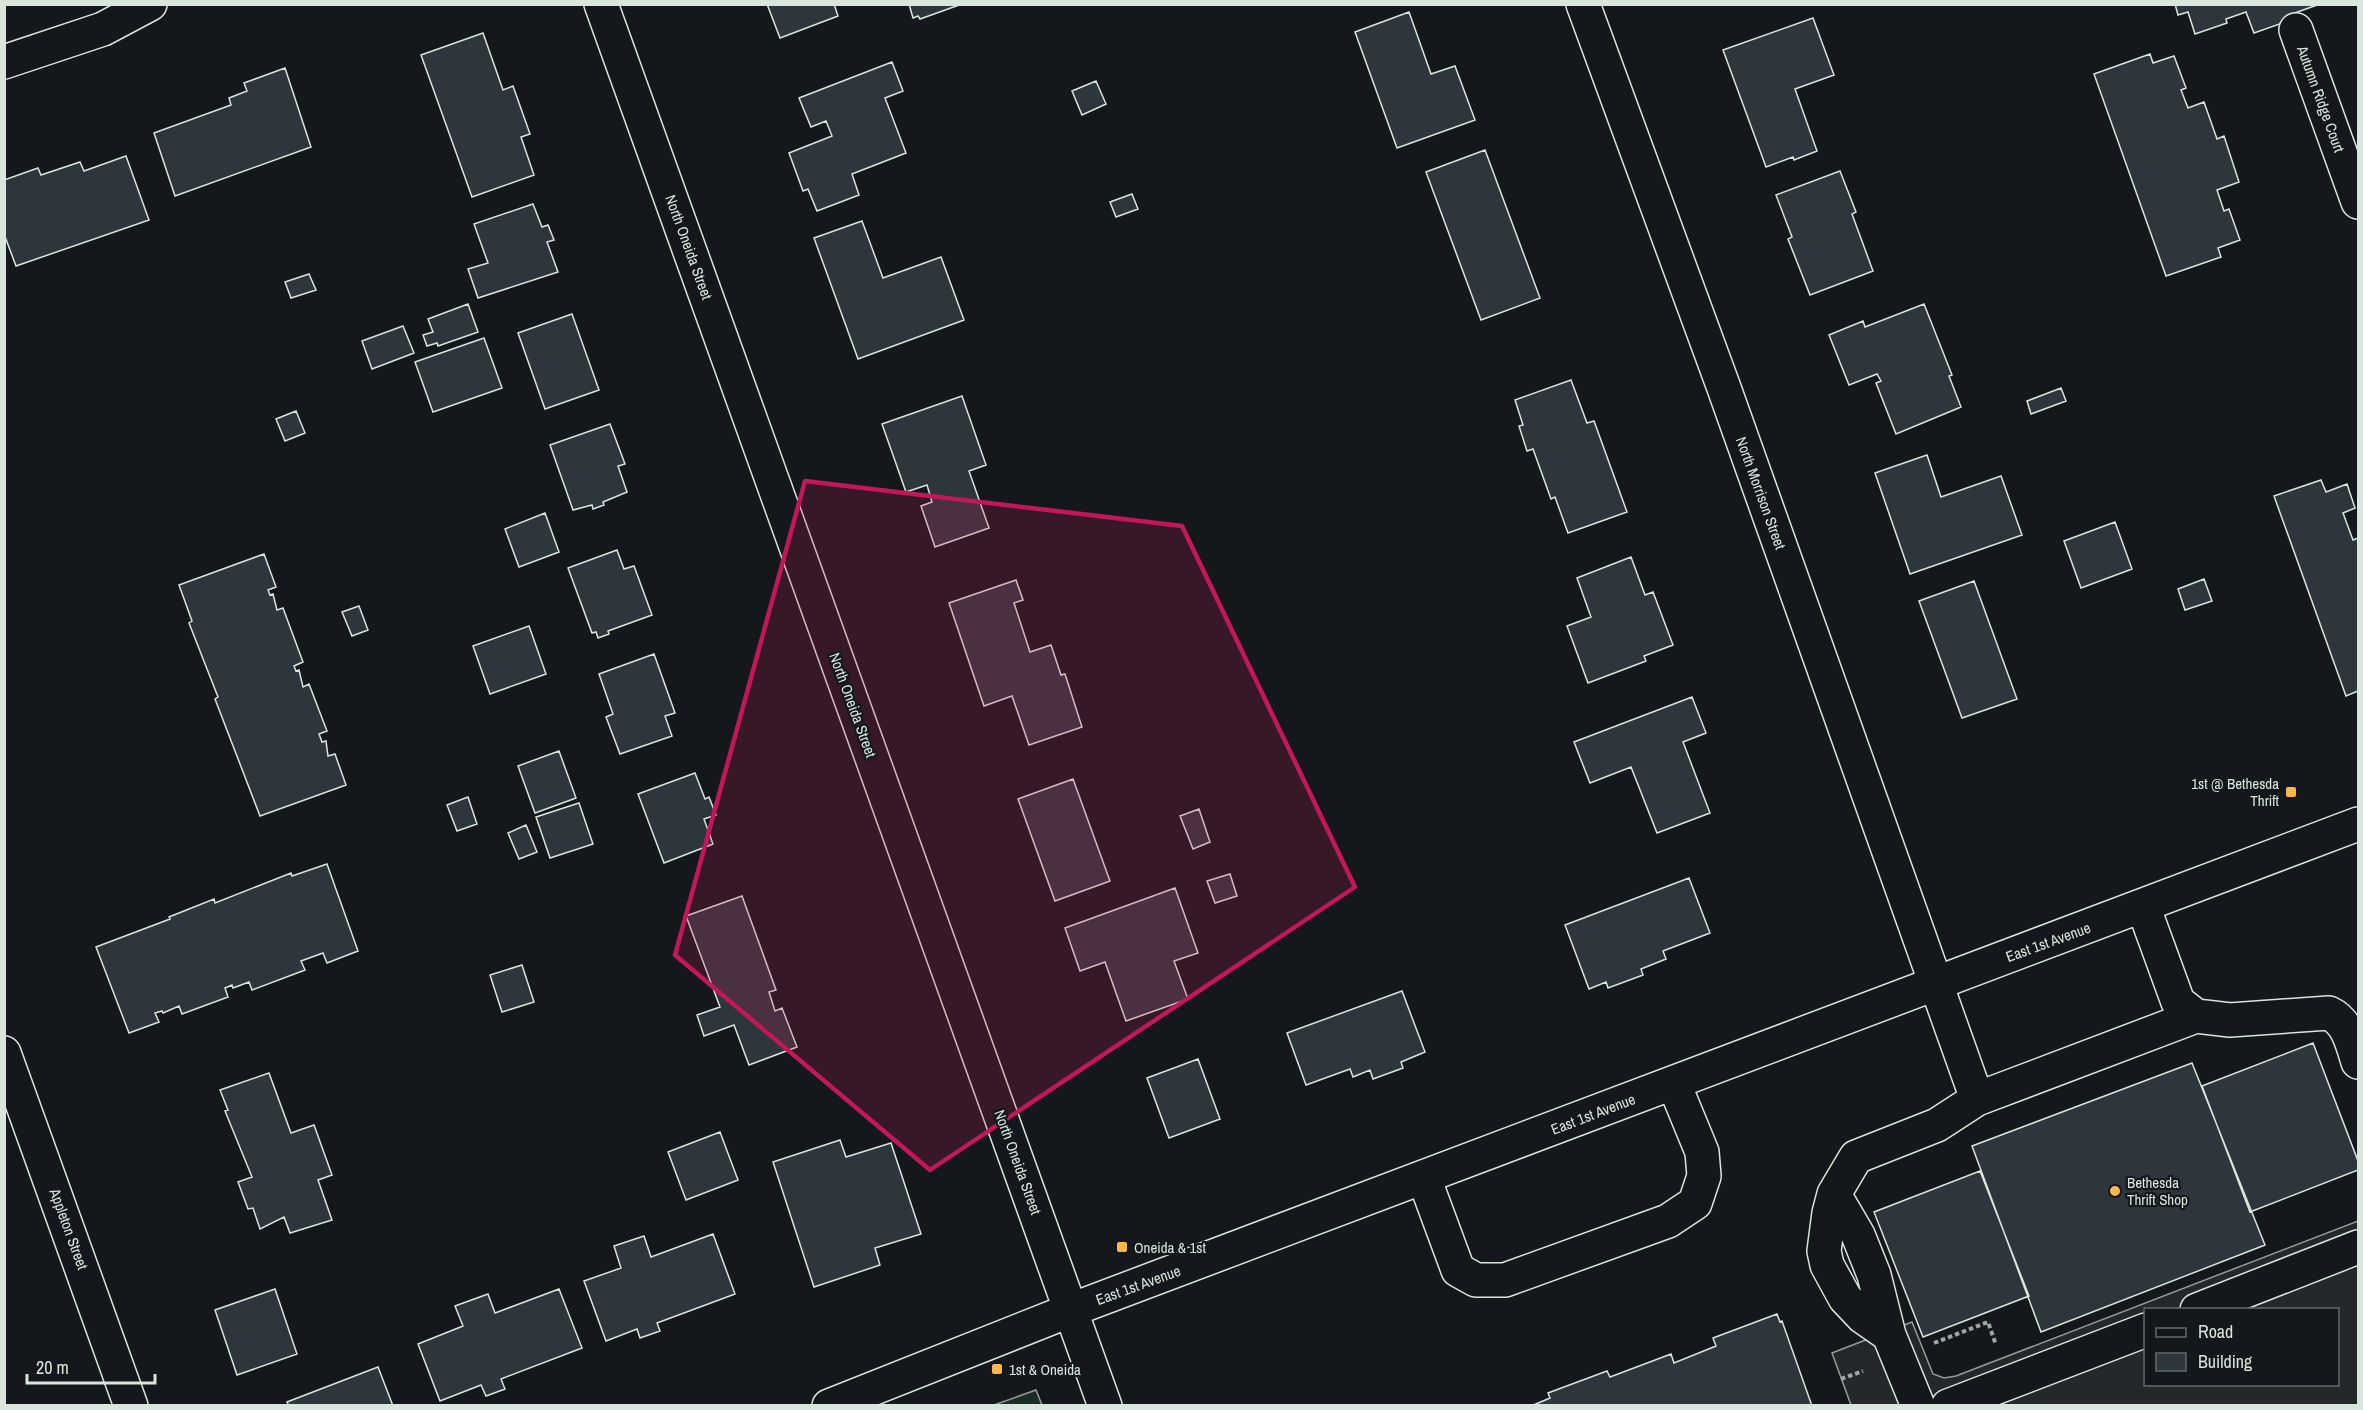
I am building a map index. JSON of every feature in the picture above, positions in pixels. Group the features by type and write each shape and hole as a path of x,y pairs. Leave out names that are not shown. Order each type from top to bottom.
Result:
{"street":[{"path":"4,62 103,29 150,4"},
{"name":"North Oneida Street","path":"602,4 1105,1406"},
{"name":"North Morrison Street","path":"1583,4 1728,399 1977,1100"},
{"name":"Autumn Ridge Court","path":"2296,30 2358,202"},
{"name":"East 1st Avenue","path":"829,1406 1071,1310 2358,824"},
{"path":"2143,906 2178,1002 2196,1016"},
{"path":"1918,1406 1889,1335 1863,1317 1845,1298 1827,1265 1824,1251 1825,1237 1834,1194 1856,1157 1937,1125 1977,1100 2196,1016 2230,1020 2329,1013 2338,1017 2346,1028 2358,1062"},
{"name":"Appleton Street","path":"4,1053 10,1087 132,1406"},
{"path":"1424,1178 1458,1270 1476,1280 1505,1280 1668,1221 1695,1203 1704,1176 1702,1152 1674,1084"},
{"path":"2203,1308 2358,1247"},
{"path":"1948,1406 2144,1330"}],"highlighted area":[{"path":"805,481 1182,526 1355,887 930,1170 675,955"}],"green space":[{"path":"1036,1390 1042,1405 994,1405"}],"shaded area":[{"path":"2358,1221 2358,1405 1851,1405 1832,1353 1912,1322 1933,1374 1944,1378 1956,1376"}],"building":[{"path":"767,4 834,4 838,16 780,38"},
{"path":"909,4 962,4 920,19 918,16 913,18"},
{"path":"2175,4 2320,4 2289,15 2291,20 2254,33 2246,12 2226,19 2227,23 2195,34 2188,12 2178,15"},
{"path":"1409,12 1431,74 1455,66 1475,120 1397,148 1355,32"},
{"path":"1813,18 1834,75 1795,89 1817,151 1766,167 1723,50"},
{"path":"483,33 503,90 513,86 530,134 521,137 534,175 472,197 421,55"},
{"path":"2150,54 2153,63 2174,56 2186,88 2181,90 2188,108 2204,102 2217,139 2224,136 2239,182 2217,190 2224,211 2229,209 2240,240 2218,248 2221,257 2166,276 2094,74"},
{"path":"892,62 903,91 885,98 906,153 852,174 859,195 817,211 808,189 803,191 789,153 832,136 826,121 811,127 799,98"},
{"path":"285,68 311,147 175,196 154,133 231,105 229,98 247,91 244,83"},
{"path":"1096,81 1106,104 1082,115 1072,91"},
{"path":"1485,150 1540,298 1481,320 1426,172"},
{"path":"126,156 149,220 16,266 4,234 4,180 38,168 41,175 80,162 84,171"},
{"path":"1840,171 1856,212 1852,214 1873,271 1810,295 1788,239 1792,237 1776,195"},
{"path":"1132,194 1138,209 1116,217 1110,202"},
{"path":"533,204 542,227 548,225 554,240 547,242 558,272 478,298 468,269 488,263 474,224"},
{"path":"862,221 883,278 941,257 964,320 858,359 814,238"},
{"path":"309,274 316,290 291,298 285,282"},
{"path":"468,304 478,332 438,346 437,343 427,346 423,335 433,332 428,319"},
{"path":"1924,304 1952,375 1949,376 1961,407 1896,434 1876,383 1881,381 1877,374 1849,385 1829,335 1863,321 1865,327"},
{"path":"572,314 599,390 545,409 518,333"},
{"path":"403,326 414,353 372,369 362,341"},
{"path":"484,338 502,388 433,412 415,362"},
{"path":"1571,380 1587,423 1594,421 1627,512 1568,533 1555,497 1551,499 1533,449 1527,451 1519,426 1523,425 1515,400"},
{"path":"2061,388 2066,401 2031,414 2027,401"},
{"path":"962,396 986,465 969,471 989,528 935,547 921,506 932,502 927,485 906,492 882,424"},
{"path":"296,411 305,433 285,441 276,419"},
{"path":"610,424 625,464 618,466 627,492 593,509 592,505 573,510 550,445"},
{"path":"1927,455 1941,497 2001,476 2022,535 1910,574 1875,473"},
{"path":"2321,480 2326,492 2347,484 2355,508 2343,513 2353,540 2358,538 2358,691 2346,696 2274,496"},
{"path":"545,513 559,552 519,567 505,529"},
{"path":"2115,522 2132,569 2081,588 2064,541"},
{"path":"617,550 624,569 634,566 652,615 608,631 609,634 598,638 596,632 592,633 568,568"},
{"path":"264,554 276,587 268,590 270,595 273,594 277,610 283,608 303,662 294,666 296,671 299,670 303,687 309,684 327,731 319,734 322,742 326,741 328,756 335,754 346,785 260,816 215,699 218,697 189,623 192,621 179,585"},
{"path":"1631,557 1645,595 1653,592 1673,645 1644,656 1646,661 1588,683 1567,626 1591,617 1577,578"},
{"path":"2204,579 2212,601 2185,610 2178,589"},
{"path":"1016,580 1023,600 1014,603 1030,652 1051,645 1061,675 1065,674 1082,727 1029,745 1012,696 984,706 949,603"},
{"path":"1974,581 2017,699 1962,718 1919,601"},
{"path":"359,606 368,630 352,636 342,612"},
{"path":"529,626 546,674 490,694 473,646"},
{"path":"654,654 675,713 665,716 672,736 620,754 606,717 613,714 599,674"},
{"path":"1692,697 1706,733 1683,742 1710,813 1657,833 1631,767 1590,783 1574,742"},
{"path":"559,751 576,798 535,813 518,766"},
{"path":"695,773 705,799 709,797 716,815 704,819 713,844 664,863 638,794"},
{"path":"1073,779 1110,881 1055,901 1018,799"},
{"path":"468,797 477,824 457,831 447,805"},
{"path":"579,803 593,844 550,858 536,817"},
{"path":"1199,809 1210,842 1193,849 1180,816"},
{"path":"526,825 537,852 519,859 508,833"},
{"path":"327,864 358,951 327,963 323,953 301,961 305,970 252,990 249,982 233,988 232,985 225,988 228,997 182,1014 179,1006 163,1013 162,1011 155,1013 159,1022 129,1033 96,947 170,919 169,917 214,899 215,903 291,873 292,876"},
{"path":"1230,874 1237,896 1215,903 1207,881"},
{"path":"1689,878 1710,933 1663,951 1666,959 1641,969 1643,975 1608,988 1606,982 1589,989 1565,925"},
{"path":"1175,888 1198,953 1174,961 1188,999 1126,1021 1105,962 1080,971 1065,928"},
{"path":"742,896 776,990 769,992 775,1011 782,1008 797,1047 749,1065 734,1025 704,1036 697,1015 720,1007 686,916"},
{"path":"522,965 534,1002 502,1012 490,975"},
{"path":"1402,991 1425,1052 1401,1062 1403,1068 1373,1079 1370,1070 1353,1077 1350,1069 1306,1085 1287,1033"},
{"path":"2313,1043 2358,1161 2358,1170 2250,1212 2202,1086"},
{"path":"1198,1059 1220,1119 1169,1138 1147,1078"},
{"name":"Bethesda Thrift Shop","path":"2192,1063 2265,1245 2041,1332 1972,1146"},
{"path":"269,1073 291,1133 314,1125 332,1175 318,1180 332,1220 290,1233 284,1217 260,1229 253,1208 248,1209 238,1182 252,1177 225,1111 228,1110 220,1090"},
{"path":"720,1132 738,1180 686,1200 668,1152"},
{"path":"840,1140 846,1157 891,1143 921,1234 875,1248 880,1265 814,1287 773,1162"},
{"path":"1980,1171 2029,1296 1923,1337 1874,1212"},
{"path":"713,1234 735,1294 657,1323 660,1331 640,1338 637,1329 606,1341 584,1281 621,1268 614,1246 644,1236 651,1257"},
{"path":"275,1289 297,1354 237,1375 215,1310"},
{"path":"559,1289 582,1348 501,1379 505,1389 486,1396 481,1385 440,1401 418,1344 463,1326 455,1306 488,1294 495,1313"},
{"path":"1777,1314 1780,1322 1782,1321 1812,1406 1531,1406 1550,1398 1548,1393 1607,1371 1610,1377 1671,1354 1674,1363 1716,1346 1713,1338"},
{"path":"378,1367 393,1406 289,1406 287,1402"}],"place":[{"name":"1st @ Bethesda Thrift","path":"2291,792"},
{"name":"Bethesda Thrift Shop","path":"2115,1191"},
{"name":"Oneida & 1st","path":"1122,1247"},
{"name":"1st & Oneida","path":"997,1369"}]}
